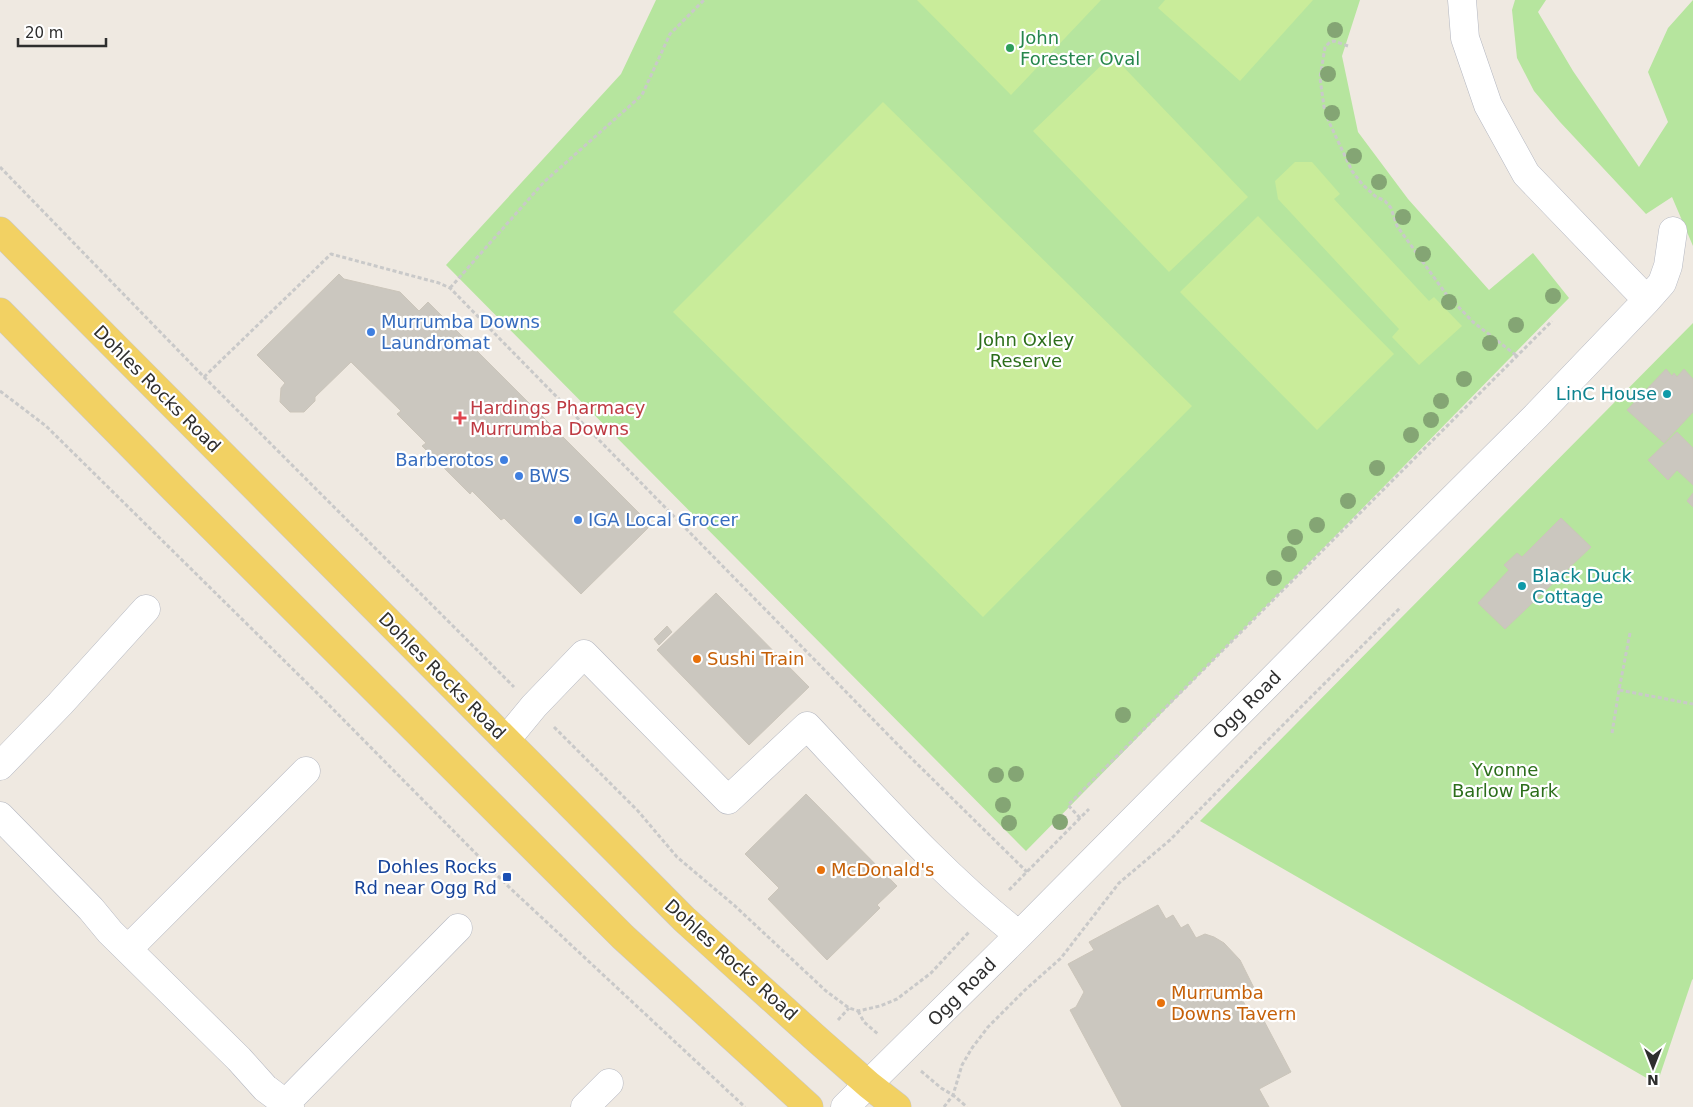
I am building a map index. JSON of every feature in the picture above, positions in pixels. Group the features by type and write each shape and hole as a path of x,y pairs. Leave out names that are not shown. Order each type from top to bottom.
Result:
{"main road":[{"name":"Dohles Rocks Road","path":"0,231 684,919 869,1085 897,1107"},
{"path":"0,312 174,489 623,937 808,1107"}],"street":[{"path":"1462,0 1465,38 1488,104 1526,174 1647,300"},
{"name":"Ogg Road","path":"845,1107 1536,416 1647,300 1662,283 1668,266 1673,231"},
{"path":"0,766 60,704 146,609"},
{"path":"506,740 534,706 584,654 728,800 807,726 933,859 988,910 1019,935"},
{"path":"128,949 306,771"},
{"path":"0,816 91,909 110,932 239,1059 265,1088 288,1105 458,928"},
{"path":"585,1107 609,1083"}],"path":[{"path":"450,288 544,182 642,95 670,34 704,0"},
{"path":"1348,46 1334,41 1327,44 1320,78 1324,108 1352,170 1362,184 1375,196 1385,201 1391,208 1398,226 1446,294 1473,322 1517,356"},
{"path":"0,167 204,376 638,811 677,856 826,991 849,1008 858,1011 880,1006 897,998 931,974 988,910 1089,809"},
{"path":"204,376 331,254 438,283 450,288 904,751 1027,872"},
{"path":"1080,818 1068,806 1552,321"},
{"path":"0,391 46,426 308,684 510,888 745,1107"},
{"path":"944,1107 954,1095 962,1066 977,1041 988,1027 1025,990 1061,958 1119,882 1170,840 1401,607"},
{"path":"1612,733 1618,690 1630,633"},
{"path":"1618,690 1693,704"}],"green space":[{"name":"John Oxley Reserve","path":"656,0 1360,0 1342,56 1358,132 1408,199 1489,290 1533,253 1569,298 1026,851 446,265 621,74"},
{"name":"John Forester Oval","path":"917,0 1101,0 1011,95"},
{"path":"1165,0 1313,0 1240,81 1158,8"},
{"path":"1515,0 1546,0 1538,12 1573,71 1639,167 1668,122 1648,72 1668,28 1693,0 1693,246 1672,197 1646,214 1560,122 1534,91 1517,58 1512,10"},
{"path":"1112,55 1248,197 1169,272 1033,131"},
{"path":"883,102 1192,406 983,617 673,312"},
{"path":"1295,162 1312,162 1340,194 1334,199 1429,301 1434,297 1462,326 1419,365 1392,337 1399,329 1278,199 1275,181"},
{"path":"1258,216 1394,354 1317,430 1180,292"},
{"name":"Yvonne Barlow Park","path":"1693,323 1693,979 1657,1084 1200,821"}],"building":[{"path":"339,274 344,279 400,292 419,311 428,302 645,519 643,521 649,527 581,594 504,518 501,520 472,491 470,494 422,446 426,443 397,414 401,411 351,362 315,397 315,401 304,412 290,412 280,402 281,388 285,383 257,355"},
{"name":"LinC House","path":"1666,369 1672,376 1674,373 1677,377 1684,369 1693,379 1693,412 1664,443 1627,410"},
{"path":"1677,432 1693,448 1693,485 1677,470 1668,480 1648,460"},
{"path":"1693,493 1693,507 1687,501"},
{"name":"Black Duck Cottage","path":"1561,518 1591,547 1505,629 1478,603 1509,570 1504,565 1517,553 1522,557"},
{"path":"716,593 809,687 749,745 657,650"},
{"path":"667,626 672,632 659,645 654,639"},
{"name":"McDonald's","path":"806,794 897,886 877,905 880,908 827,960 768,899 779,888 745,854"},
{"name":"Murrumba Downs Tavern","path":"1158,905 1166,919 1173,915 1181,928 1188,924 1196,938 1205,934 1214,937 1224,943 1240,960 1256,992 1242,999 1255,1024 1263,1019 1291,1072 1259,1089 1269,1107 1122,1107 1070,1010 1076,1007 1084,992 1068,964 1094,950 1089,942"}],"place":[{"name":"John Forester Oval","path":"1010,48"},
{"name":"Murrumba Downs Laundromat","path":"371,332"},
{"name":"LinC House","path":"1667,394"},
{"name":"Hardings Pharmacy Murrumba Downs","path":"460,418"},
{"name":"Barberotos","path":"504,460"},
{"name":"BWS","path":"519,476"},
{"name":"IGA Local Grocer","path":"578,520"},
{"name":"Black Duck Cottage","path":"1522,586"},
{"name":"Sushi Train","path":"697,659"},
{"name":"McDonald's","path":"821,870"},
{"name":"Dohles Rocks Rd near Ogg Rd","path":"507,877"},
{"name":"Murrumba Downs Tavern","path":"1161,1003"}]}
